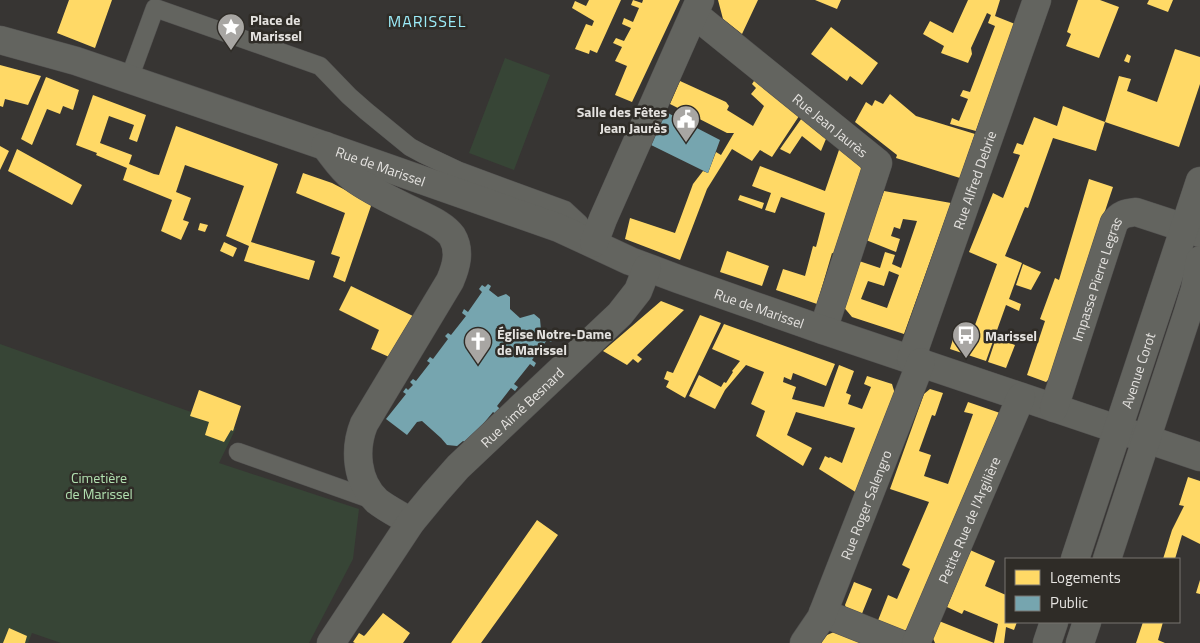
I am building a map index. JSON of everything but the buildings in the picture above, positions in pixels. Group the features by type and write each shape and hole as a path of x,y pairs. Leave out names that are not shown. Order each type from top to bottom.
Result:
{"street":[{"name":"Rue Alfred Debrie","path":"916,360 1037,0"},
{"name":"Rue Jean Jaurès","path":"594,243 697,7 878,163 823,330"},
{"name":"Rue de Marissel","path":"0,40 117,75 325,146 559,228 647,268 823,330 1200,457"},
{"name":"Rue de Marissel","path":"325,146 352,178 438,224 452,236 456,245 456,266 442,295 361,432 357,449 360,469 369,492 378,502"},
{"name":"Avenue Corot","path":"1075,558 1118,429 1192,230 1200,181"},
{"name":"Impasse Pierre Legras","path":"1054,408 1114,223 1118,217 1126,213 1136,212 1192,230"},
{"name":"Avenue Corot","path":"1107,558 1195,289 1200,260"},
{"name":"Rue Aimé Besnard","path":"331,643 411,522 458,467 620,314 638,291 647,268"},
{"name":"Rue Roger Salengro","path":"804,643 823,613 916,360"},
{"name":"Petite Rue de l'Argilière","path":"916,643 1021,396"},
{"path":"378,502 411,522"},
{"path":"823,613 898,643"},
{"path":"1047,643 1054,623"},
{"path":"1080,643 1087,623"}],"lane":[{"path":"117,75 155,8 320,66 349,96 410,147 445,165 565,210 579,223 594,243"},
{"path":"238,452 378,502"}],"green space":[{"path":"505,58 550,75 514,170 469,153"},
{"name":"Cimetière de Marissel","path":"0,344 236,428 219,463 359,509 353,559 309,643 61,643 32,633 28,643 0,643"}],"place":[{"name":"Place de Marissel","path":"231,51"},
{"name":"Salle des Fêtes Jean Jaurès","path":"686,143"},
{"name":"Marissel","path":"966,359"},
{"name":"Église Notre-Dame de Marissel","path":"478,365"}],"district":[{"name":"MARISSEL","path":"427,21"}]}
